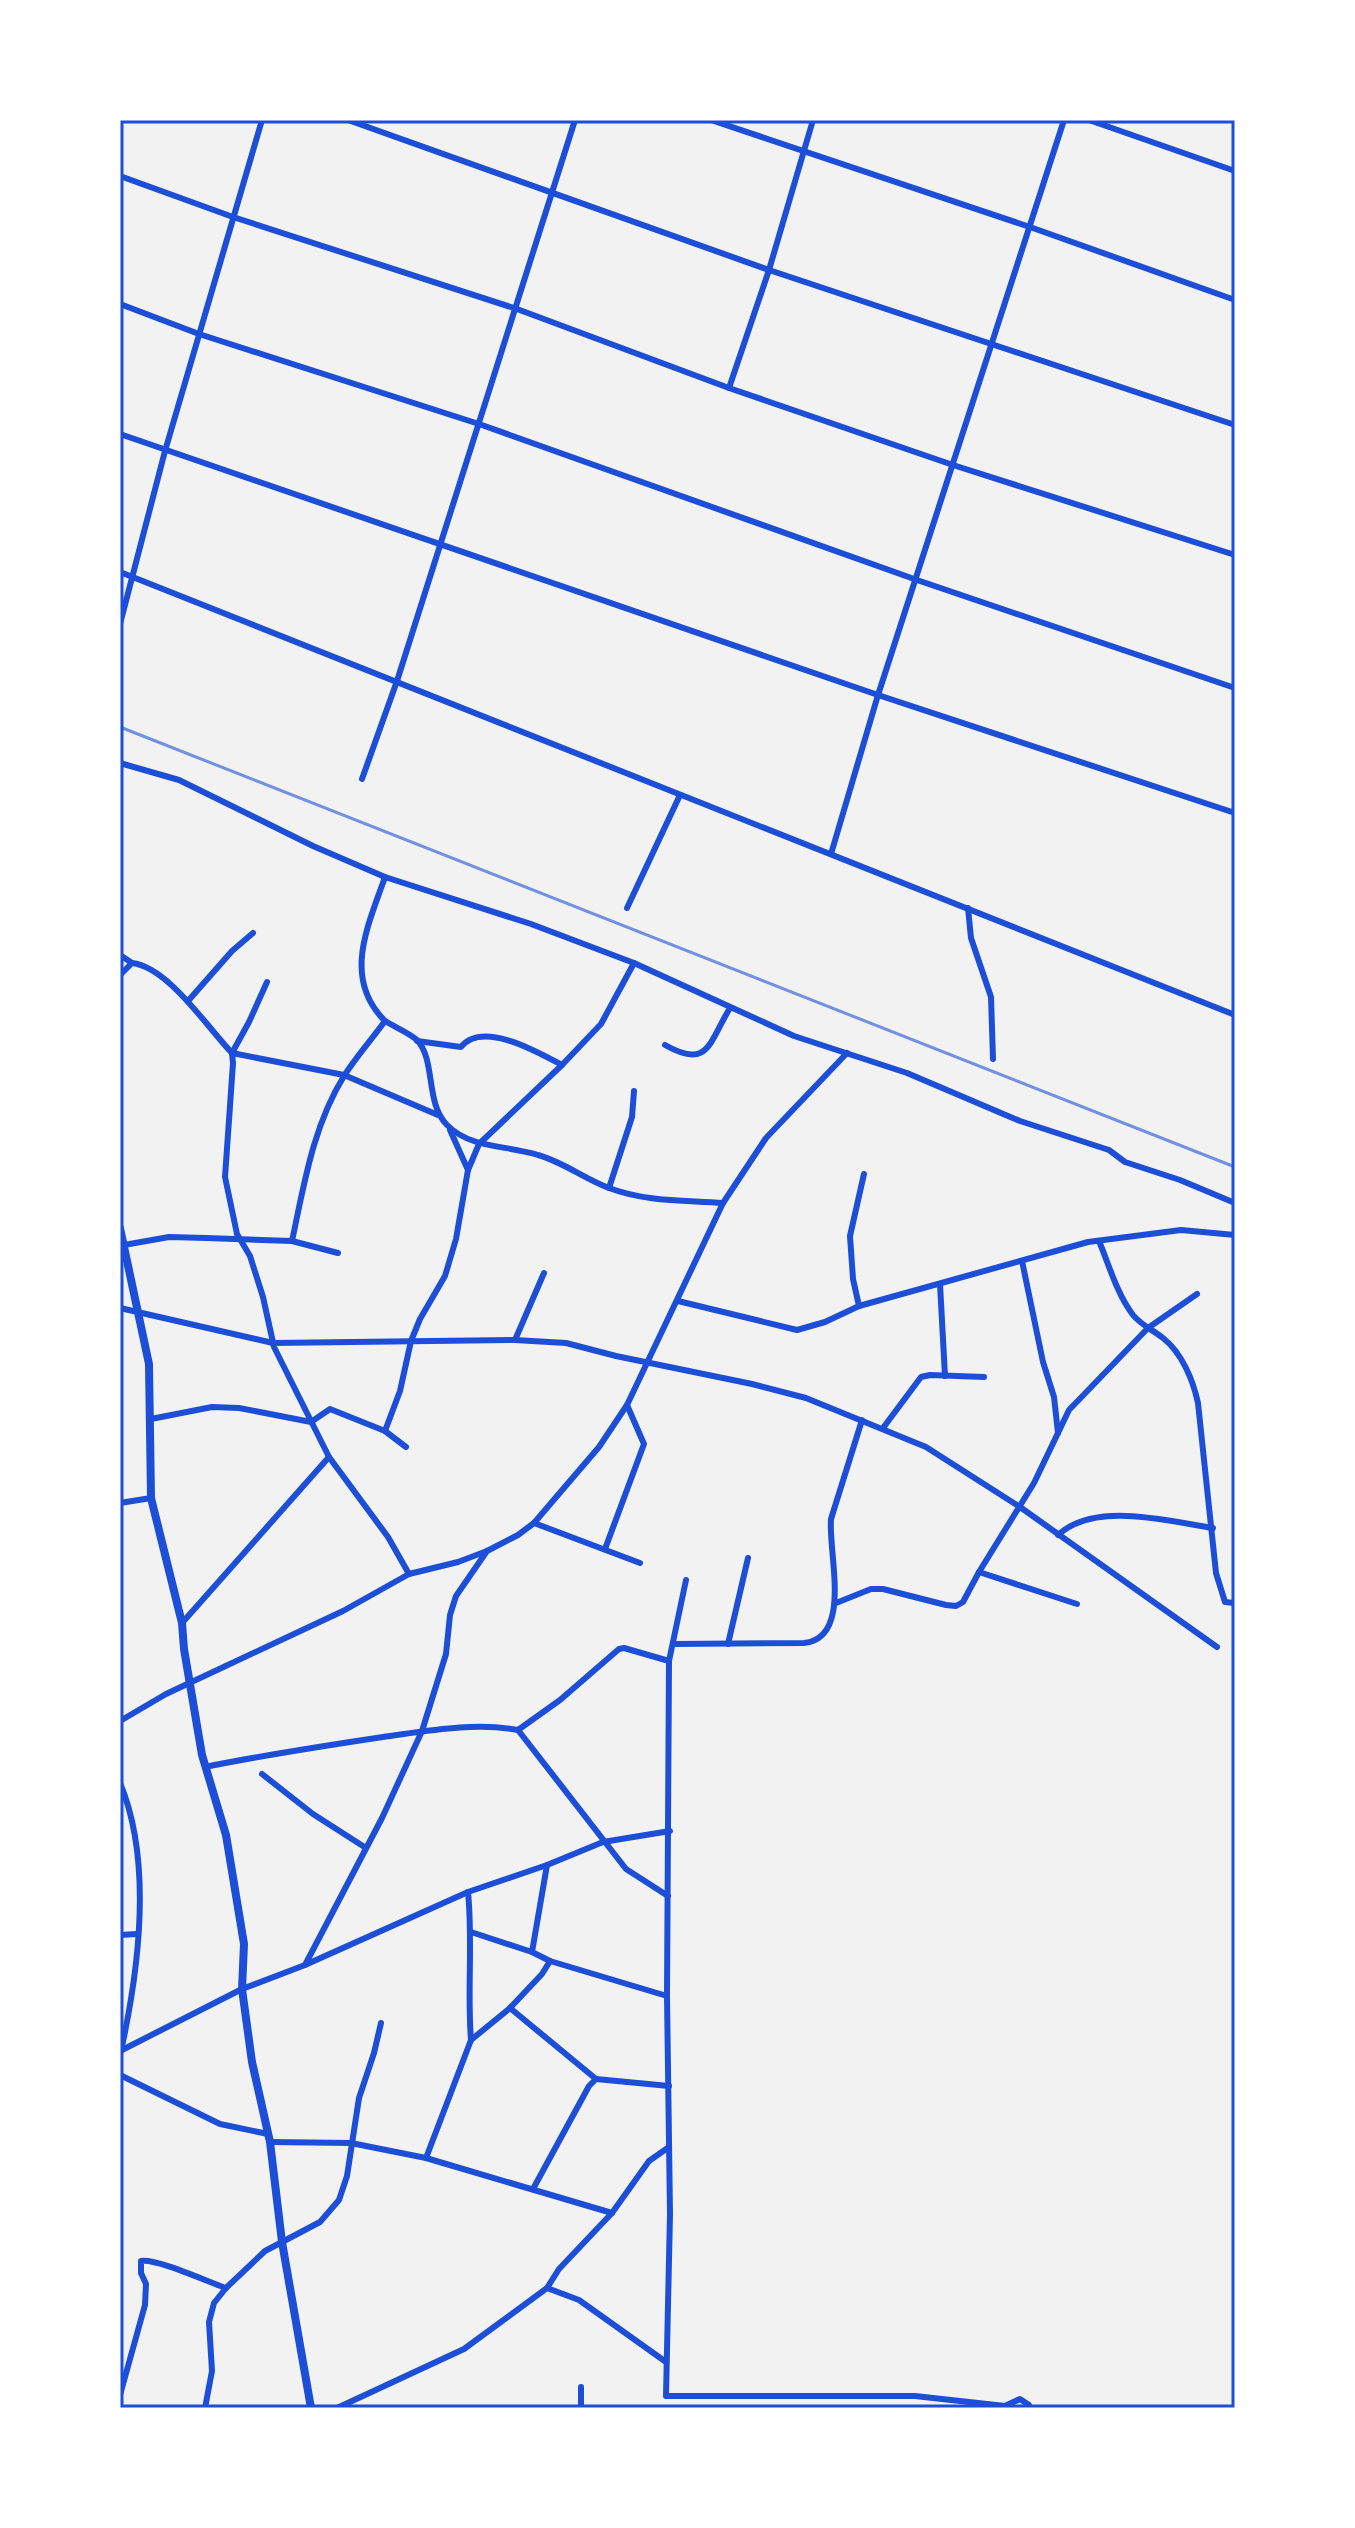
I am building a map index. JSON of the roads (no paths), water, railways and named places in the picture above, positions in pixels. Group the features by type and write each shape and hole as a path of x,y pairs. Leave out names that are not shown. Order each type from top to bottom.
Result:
{"street":[{"path":"120,624 165,451 262,120"},
{"path":"348,120 769,270 1235,425"},
{"path":"362,779 397,681 575,120"},
{"path":"711,120 1030,227 1235,300"},
{"path":"729,388 769,270 813,120"},
{"path":"831,854 878,695 1064,120"},
{"path":"1089,120 1235,171"},
{"path":"120,176 233,217 517,309 729,388 953,465 1235,555"},
{"path":"120,304 199,334 479,424 917,580 1235,688"},
{"path":"120,434 878,695 1235,813"},
{"path":"120,572 1235,1015"},
{"path":"120,763 179,780 313,846 385,877 531,924 634,963 794,1036 907,1073 1020,1121 1109,1150 1125,1162 1235,1203"},
{"path":"627,908 680,795"},
{"path":"385,877 363,946 361,975 366,996 385,1021 417,1041 461,1047 474,1037 489,1037 535,1051 562,1065"},
{"path":"968,908 971,938 991,997 993,1059"},
{"path":"188,1001 232,951 253,933"},
{"path":"120,955 132,963 142,964 188,1001 232,1053 344,1075 438,1115"},
{"path":"120,975 132,963"},
{"path":"385,1431 400,1391 411,1341 445,1276 456,1239 468,1170 479,1144 601,1024 634,963"},
{"path":"267,982 232,1053 225,1177 240,1240 250,1256 273,1343 311,1422 329,1457 388,1537 409,1574"},
{"path":"665,1045 682,1055 691,1057 700,1054 730,1008"},
{"path":"292,1241 310,1154 326,1113 344,1075 385,1021"},
{"path":"417,1041 425,1058 438,1115 448,1127 468,1170"},
{"path":"120,1721 343,1611 409,1574 487,1551 534,1523 599,1447 627,1405 723,1203 766,1138 847,1053"},
{"path":"609,1188 632,1117 634,1091"},
{"path":"448,1127 479,1144 539,1155 609,1188 647,1199 723,1203"},
{"path":"859,1306 853,1279 850,1236 864,1174"},
{"path":"120,1228 149,1364 151,1498 182,1623 205,1767 226,1835 244,1944 242,1989 252,2062 269,2138 282,2242 311,2408"},
{"path":"678,1301 797,1330 825,1322 859,1306 1099,1241 1181,1230 1235,1235"},
{"path":"124,1245 169,1237 292,1241 338,1253"},
{"path":"1099,1241 1132,1315 1169,1343 1193,1380 1218,1582 1225,1602 1234,1603 1235,1607"},
{"path":"1022,1261 1043,1362 1054,1397 1058,1434"},
{"path":"515,1340 544,1273"},
{"path":"940,1284 945,1376"},
{"path":"836,1603 871,1589 956,1606 963,1602 1020,1507 1069,1410 1148,1328 1197,1294"},
{"path":"120,1308 273,1343 515,1340 566,1343 779,1391 862,1420 926,1447 1020,1507 1217,1647"},
{"path":"883,1428 921,1377 984,1377"},
{"path":"605,1549 644,1444 627,1405"},
{"path":"151,1419 212,1407 250,1410 311,1422 330,1409 385,1431 406,1447"},
{"path":"675,1644 816,1642 824,1636 836,1603 831,1519 862,1420"},
{"path":"182,1623 329,1457"},
{"path":"120,1503 151,1498"},
{"path":"1058,1535 1077,1521 1097,1516 1153,1519 1213,1528"},
{"path":"534,1523 640,1563"},
{"path":"305,1965 422,1731 446,1654 450,1615 456,1596 487,1551"},
{"path":"728,1644 748,1558"},
{"path":"979,1572 1077,1604"},
{"path":"686,1580 669,1661 666,2396 915,2396 1006,2407 1020,2399 1030,2406"},
{"path":"518,1730 560,1700 619,1649 669,1661"},
{"path":"205,1767 422,1731 496,1726 518,1730 603,1842 633,1876 668,1896"},
{"path":"262,1774 313,1814 366,1848"},
{"path":"120,1783 131,1809 138,1853 137,1934 121,2052"},
{"path":"121,2052 242,1989 305,1965 468,1892 603,1842 670,1831"},
{"path":"532,1952 547,1865"},
{"path":"426,2158 471,2040 468,1892"},
{"path":"471,1932 550,1961 667,1996"},
{"path":"120,1935 137,1934"},
{"path":"471,2040 510,2008 550,1961"},
{"path":"510,2008 596,2079 669,2086"},
{"path":"205,2408 212,2371 209,2322 214,2303 265,2251 320,2222 339,2200 347,2176 359,2098 381,2023"},
{"path":"120,2075 220,2124 269,2138 351,2143 426,2158 612,2213"},
{"path":"533,2189 589,2086 596,2079"},
{"path":"337,2408 464,2349 547,2288 559,2269 612,2213 649,2161 669,2147"},
{"path":"120,2395 145,2305 146,2284 141,2273 141,2261 160,2263 226,2288"},
{"path":"547,2288 579,2300 666,2362"},
{"path":"581,2387 581,2408"}],"railway":[{"path":"120,727 1235,1167"}]}
